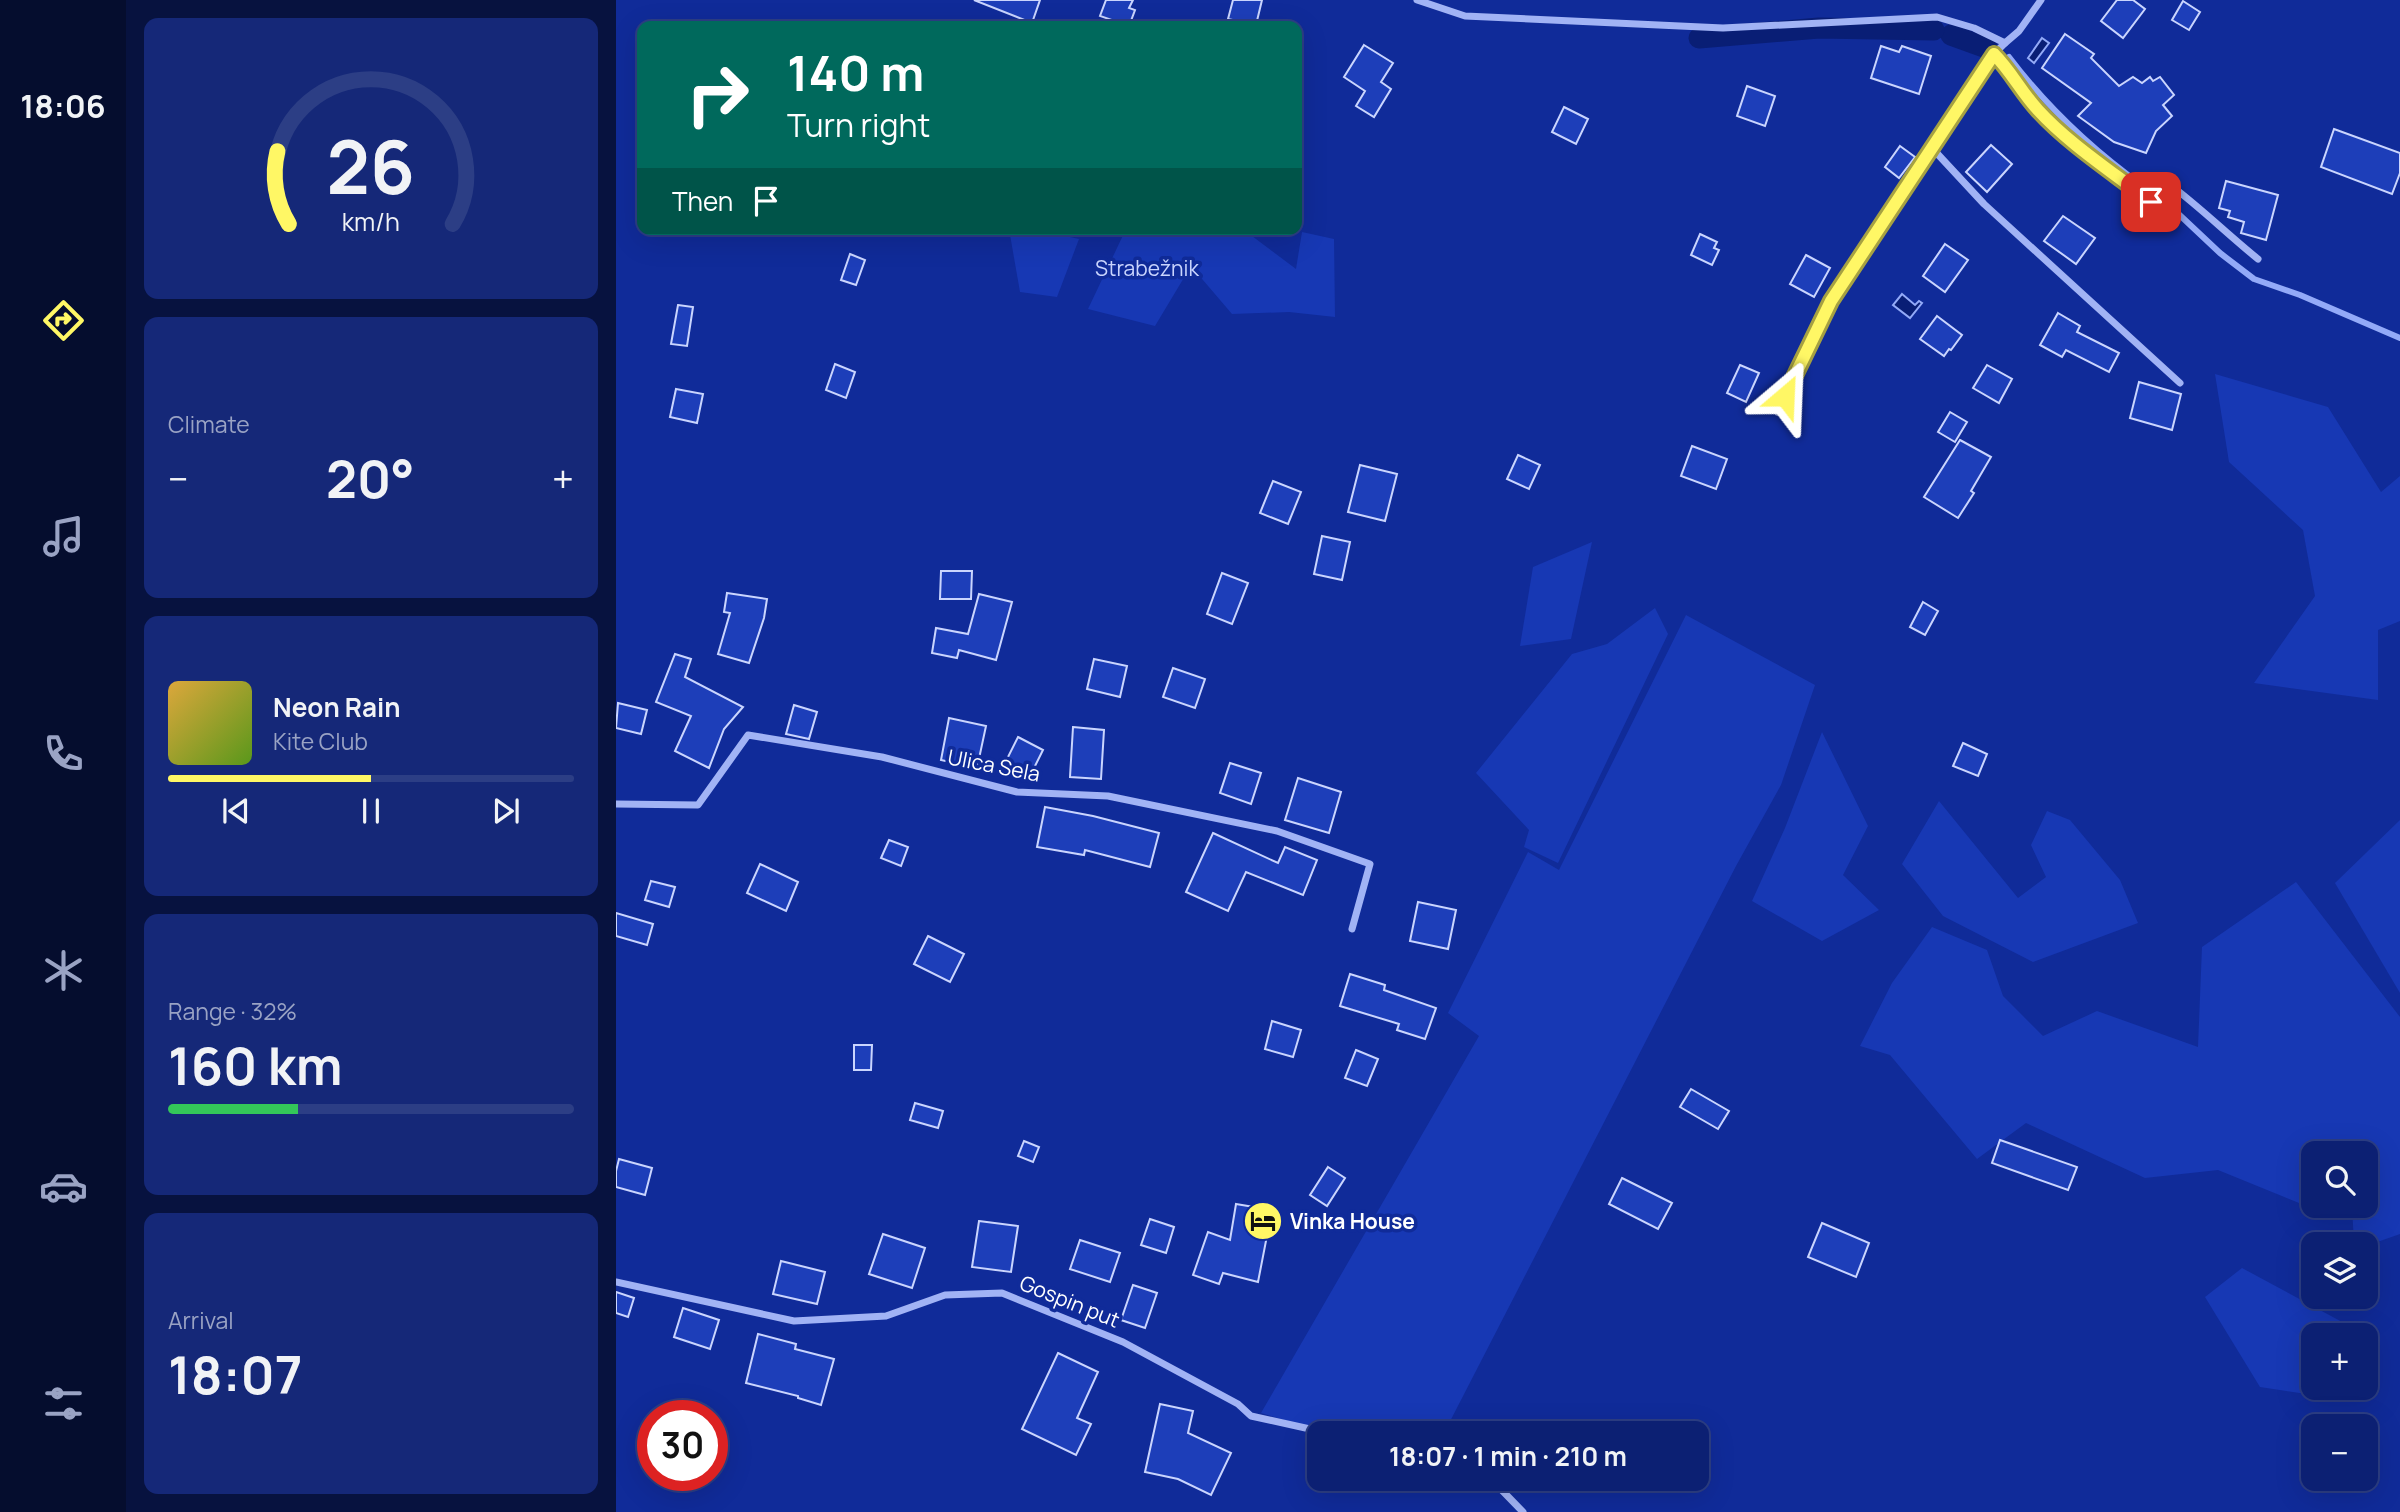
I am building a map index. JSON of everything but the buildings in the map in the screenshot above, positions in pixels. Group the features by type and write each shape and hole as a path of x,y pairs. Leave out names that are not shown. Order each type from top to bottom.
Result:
{"street":[{"path":"1417,0 1465,16 1723,28 1937,17 1974,28 2005,43"},
{"path":"1777,412 1831,301 1994,54 2019,31 2040,0"},
{"path":"1994,54 2007,67 2037,109 2086,152 2151,202 2169,184 2199,206 2220,229 2258,259"},
{"path":"1932,148 1984,204 2180,383"},
{"name":"Ulica Sela","path":"616,804 698,805 748,735 847,751 882,757 1017,792 1108,796 1277,831 1300,839 1370,864 1352,929"},
{"name":"Gospin put","path":"616,1282 794,1321 886,1316 945,1295 1002,1293 1123,1342 1238,1404 1251,1416 1307,1428"},
{"path":"1502,1491 1523,1512"}],"green space":[{"name":"Strabežnik","path":"1302,232 1334,239 1335,317 1289,312 1232,314 1191,266 1155,326 1088,309 1123,235 1252,235 1296,269"},
{"path":"1010,235 1061,235 1079,239 1057,297 1020,292"},
{"path":"2215,374 2328,407 2381,492 2400,476 2400,621 2378,630 2378,700 2254,683 2315,596 2303,530 2229,462"},
{"path":"1592,542 1571,639 1520,646 1533,567"},
{"path":"1655,608 1668,634 1558,863 1524,847 1529,830 1476,773 1572,654 1607,644"},
{"path":"1686,615 1815,685 1781,785 1736,866 1450,1421 1307,1421 1307,1427 1261,1413 1479,1036 1448,1013 1528,852 1559,870"},
{"path":"1822,732 1868,826 1843,875 1879,910 1822,941 1752,901 1785,828"},
{"path":"1939,801 2018,898 2046,877 2031,845 2047,811 2070,820 2120,880 2138,923 2033,962 1943,916 1902,864"},
{"path":"2400,820 2400,993 2335,883"},
{"path":"2296,882 2400,1017 2400,1234 2378,1242 2378,1232 2353,1232 2353,1218 2378,1218 2378,1141 2301,1141 2301,1204 2218,1170 2145,1178 2026,1123 1977,1159 1890,1055 1860,1046 1892,983 1932,927 1987,950 2003,996 2043,1036 2097,1011 2198,1047 2202,947"},
{"path":"2242,1268 2301,1300 2301,1309 2318,1309 2344,1323 2301,1323 2301,1393 2260,1387 2205,1297"}],"shaded area":[{"path":"2042,38 2049,43 2034,63 2028,58"},
{"path":"1902,294 1915,305 1919,301 1922,303 1910,318 1893,305"}],"waterway":[{"path":"1699,38 1819,28 1934,30"},
{"path":"1951,35 1987,48"},
{"path":"2009,57 2072,127 2144,187"},
{"path":"2169,205 2220,253 2254,279 2300,295 2400,338"}],"place":[{"name":"Vinka House","path":"1263,1221"}],"route":[{"path":"1785,396 1831,301 1994,54 2007,67 2037,109 2086,152 2151,202"}]}
